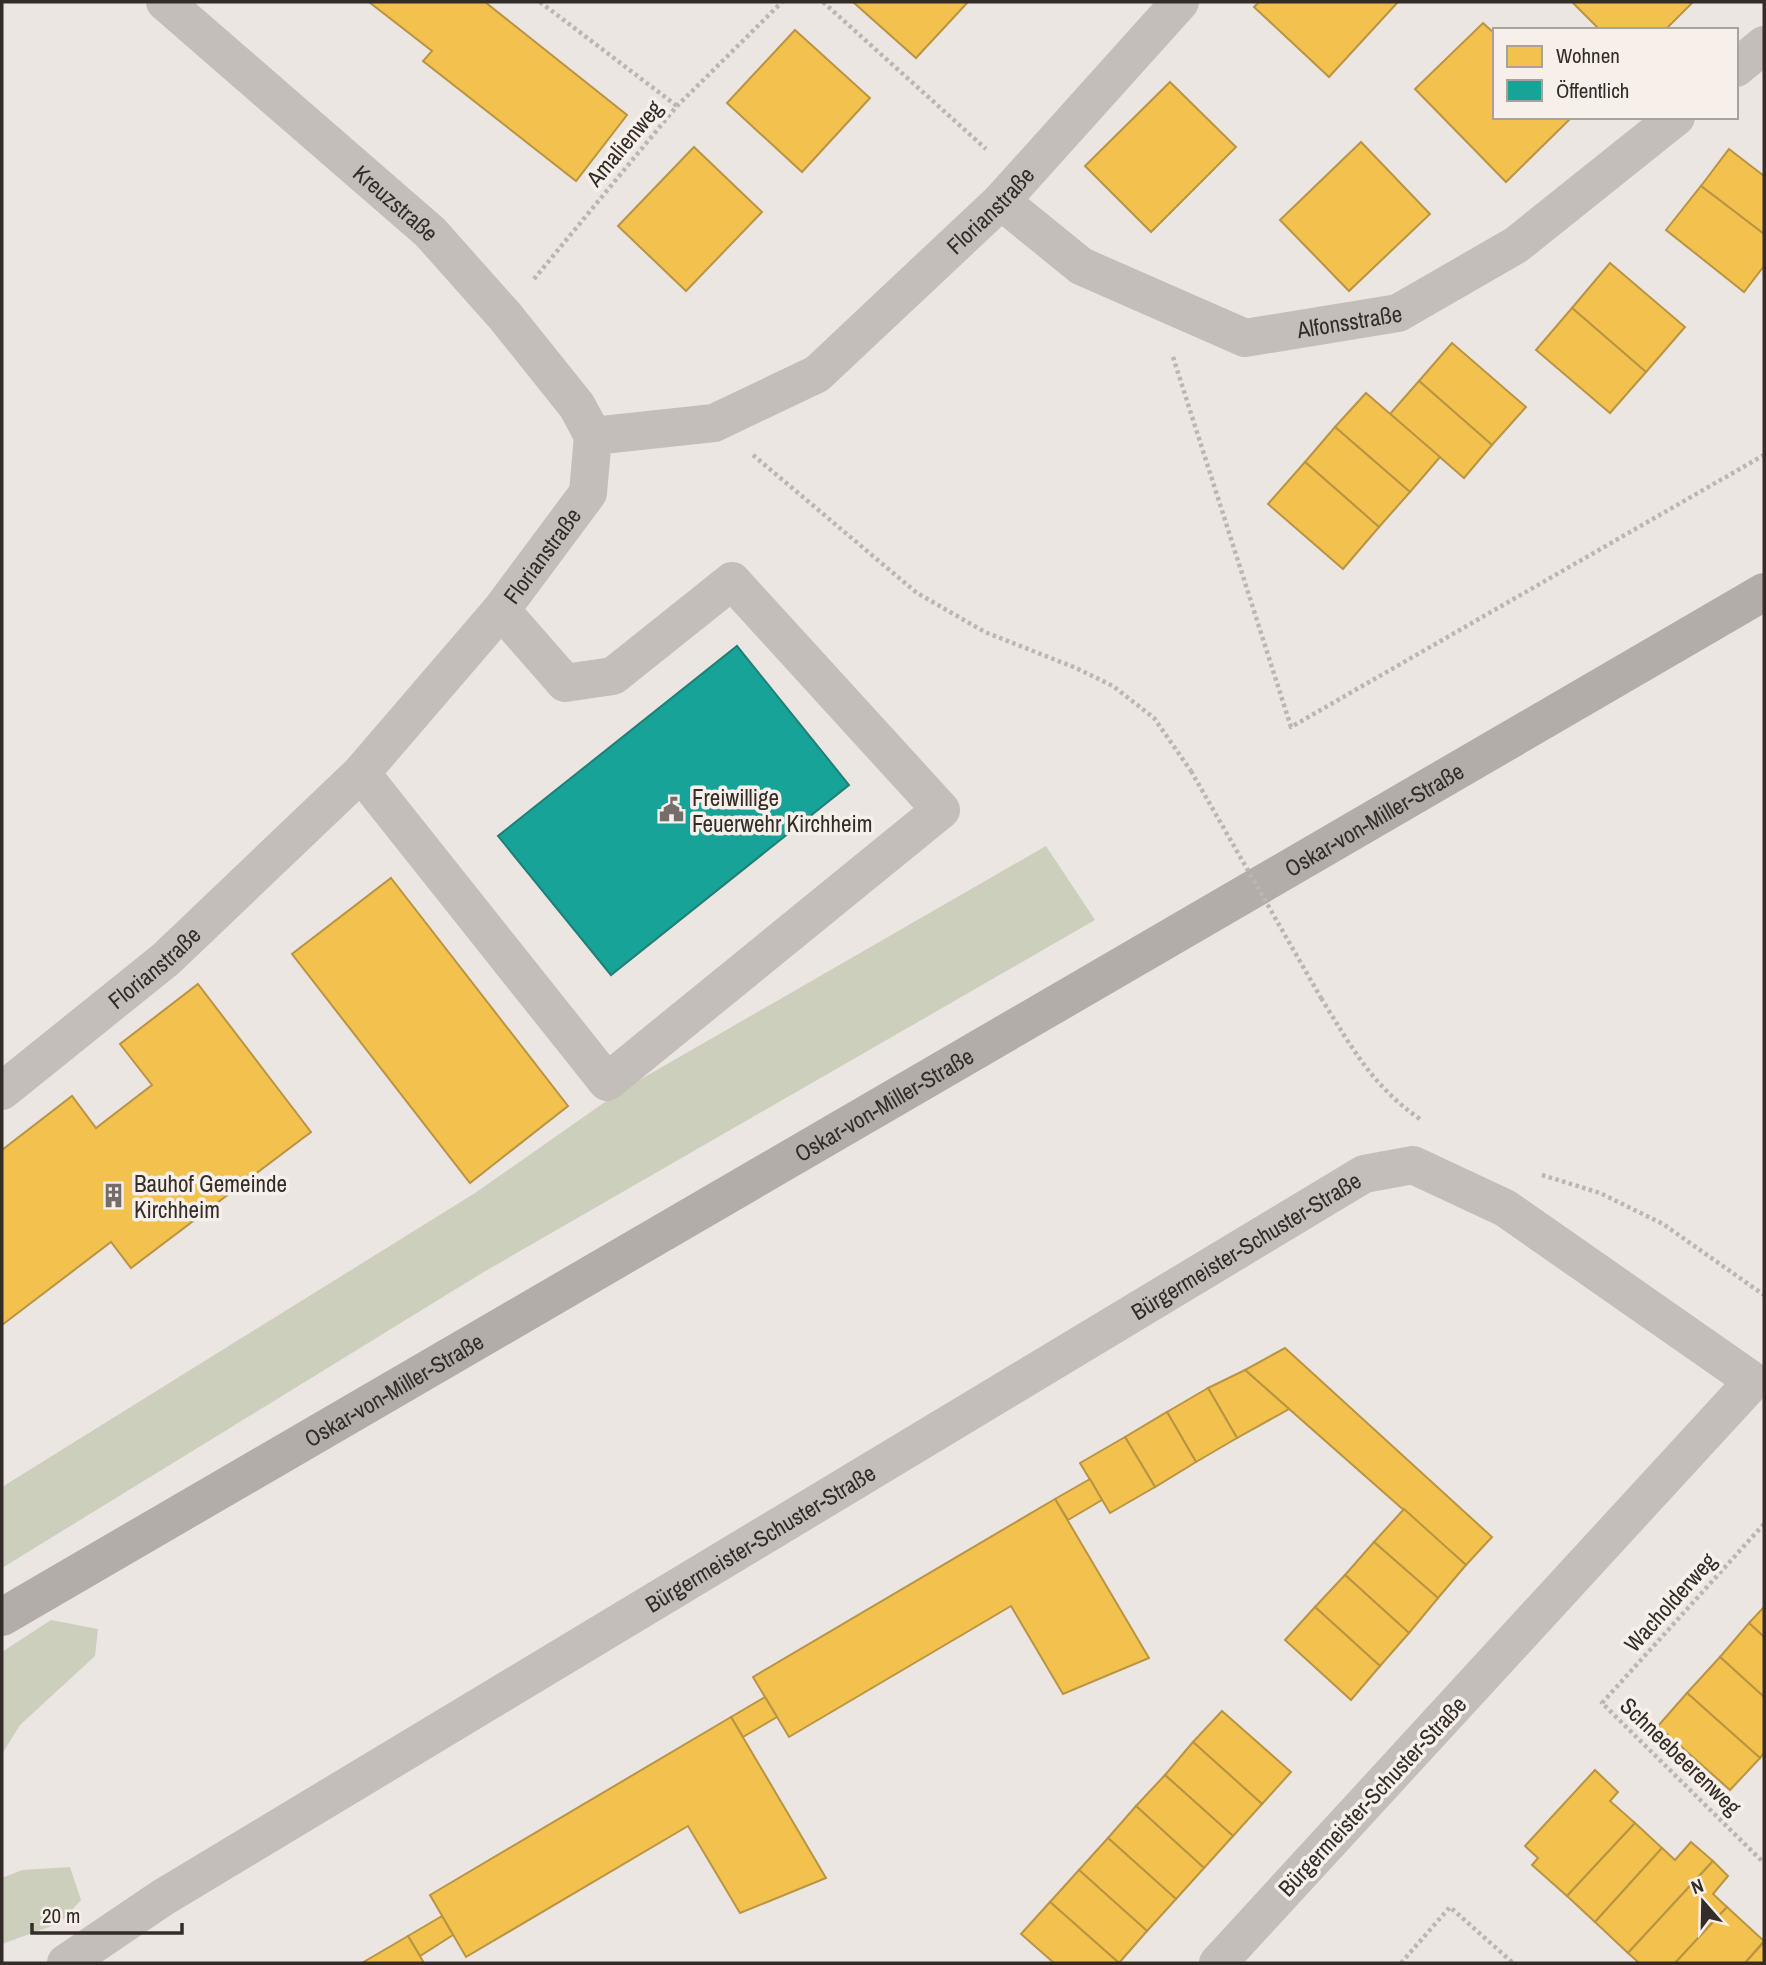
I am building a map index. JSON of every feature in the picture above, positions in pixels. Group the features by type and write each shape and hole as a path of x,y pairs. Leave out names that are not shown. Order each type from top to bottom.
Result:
{"main road":[{"name":"Oskar-von-Miller-Straße","path":"2,1617 1764,592"}],"street":[{"name":"Kreuzstraße","path":"165,2 430,232 504,315 577,405 593,436"},
{"name":"Florianstraße","path":"2,1091 166,959 361,773 501,610 588,493 593,436 714,423 817,374 1010,190 1180,2"},
{"path":"1738,66 1764,45"},
{"name":"Alfonsstraße","path":"1010,190 1081,266 1245,338 1398,313 1517,245 1674,119"},
{"path":"361,773 607,1082 941,810 732,581 613,676 565,682 501,610"},
{"name":"Bürgermeister-Schuster-Straße","path":"66,1963 162,1898 1364,1174 1413,1165 1505,1208 1753,1381 1218,1963"}],"path":[{"path":"540,2 677,106"},
{"name":"Amalienweg","path":"504,315 677,106 782,2"},
{"path":"823,2 1010,190"},
{"path":"1154,299 1291,727 1764,455"},
{"path":"714,423 917,593 985,632 1076,668 1113,686 1154,718 1191,771 1364,1068 1402,1106 1422,1119"},
{"path":"1534,1173 1600,1193 1663,1224 1764,1295"},
{"name":"Wacholderweg","path":"1602,1703 1764,1524"},
{"name":"Schneebeerenweg","path":"1602,1703 1764,1863"},
{"path":"1401,1963 1450,1907 1513,1963"}],"green space":[{"path":"1046,846 1095,920 482,1273 2,1568 2,1487 475,1193 622,1090"},
{"path":"51,1620 98,1629 95,1656 20,1725 2,1754 2,1652"},
{"path":"70,1867 81,1900 60,1923 2,1944 2,1878 22,1870"}],"building: Wohnen":[{"path":"369,2 485,2 627,115 576,181 423,61 432,51"},
{"path":"853,2 968,2 916,58"},
{"path":"1259,2 1398,2 1329,77 1254,7"},
{"path":"1572,2 1693,2 1667,28 1598,28"},
{"path":"1483,23 1493,32 1493,119 1570,119 1506,182 1415,89"},
{"path":"795,30 870,98 802,172 727,103"},
{"path":"1170,82 1236,147 1151,232 1085,166"},
{"path":"1361,142 1430,214 1349,291 1280,220"},
{"path":"694,147 762,212 686,291 618,226"},
{"path":"1729,149 1764,176 1764,234 1701,186"},
{"path":"1701,186 1764,234 1764,266 1744,292 1666,230"},
{"path":"1610,263 1685,327 1646,372 1572,308"},
{"path":"1572,308 1646,372 1610,413 1536,350"},
{"path":"1452,343 1526,407 1492,445 1419,381"},
{"path":"1419,381 1492,445 1464,478 1390,414"},
{"path":"1366,393 1440,457 1410,492 1335,427"},
{"path":"1335,427 1410,492 1379,527 1305,462"},
{"path":"1305,462 1379,527 1343,569 1268,504"},
{"path":"391,878 568,1106 470,1183 292,954"},
{"name":"Bauhof Gemeinde Kirchheim","path":"198,984 311,1132 131,1268 111,1242 2,1325 2,1150 72,1096 96,1128 152,1085 120,1044"},
{"path":"1285,1348 1492,1537 1466,1565 1245,1370"},
{"path":"1245,1370 1289,1409 1237,1438 1208,1388"},
{"path":"1208,1388 1237,1438 1196,1462 1167,1412"},
{"path":"1167,1412 1196,1462 1155,1487 1125,1437"},
{"path":"1125,1437 1155,1487 1110,1513 1080,1463"},
{"path":"1090,1479 1102,1500 1068,1520 1055,1499"},
{"path":"1055,1499 1149,1658 1063,1694 1011,1606 789,1737 753,1677"},
{"path":"1404,1509 1466,1565 1438,1598 1374,1542"},
{"path":"1374,1542 1438,1598 1409,1633 1345,1575"},
{"path":"1345,1575 1409,1633 1380,1666 1315,1607"},
{"path":"1315,1607 1380,1666 1351,1700 1285,1640"},
{"path":"1764,1607 1764,1637 1749,1623"},
{"path":"1749,1623 1764,1637 1764,1697 1720,1657"},
{"path":"1720,1657 1764,1697 1764,1753 1760,1758 1687,1693"},
{"path":"1687,1693 1760,1758 1730,1790 1658,1726"},
{"path":"765,1697 777,1717 743,1737 731,1717"},
{"path":"1222,1711 1291,1772 1262,1804 1193,1742"},
{"path":"731,1717 826,1878 740,1913 688,1826 466,1957 430,1895"},
{"path":"1193,1742 1262,1804 1233,1836 1165,1775"},
{"path":"1595,1770 1618,1792 1610,1801 1635,1823 1567,1896 1532,1865 1538,1858 1525,1846"},
{"path":"1165,1775 1233,1836 1204,1868 1136,1806"},
{"path":"1136,1806 1204,1868 1176,1899 1108,1838"},
{"path":"1635,1823 1662,1848 1595,1922 1567,1896"},
{"path":"1108,1838 1176,1899 1147,1931 1079,1870"},
{"path":"1691,1842 1713,1861 1628,1953 1595,1922 1662,1848 1675,1860"},
{"path":"1713,1861 1728,1876 1713,1894 1727,1907 1675,1963 1639,1963 1628,1953"},
{"path":"1079,1870 1147,1931 1119,1963 1050,1902"},
{"path":"1050,1902 1119,1963 1054,1963 1021,1934"},
{"path":"1727,1907 1764,1941 1745,1963 1675,1963"},
{"path":"442,1916 453,1935 420,1956 408,1936"},
{"path":"408,1936 424,1963 362,1963"},
{"path":"1764,1942 1764,1963 1745,1963"}],"building: Öffentlich":[{"path":"737,646 849,785 611,975 498,836"}],"place":[{"name":"Freiwillige Feuerwehr Kirchheim","path":"672,810"},
{"name":"Bauhof Gemeinde Kirchheim","path":"114,1196"}]}
